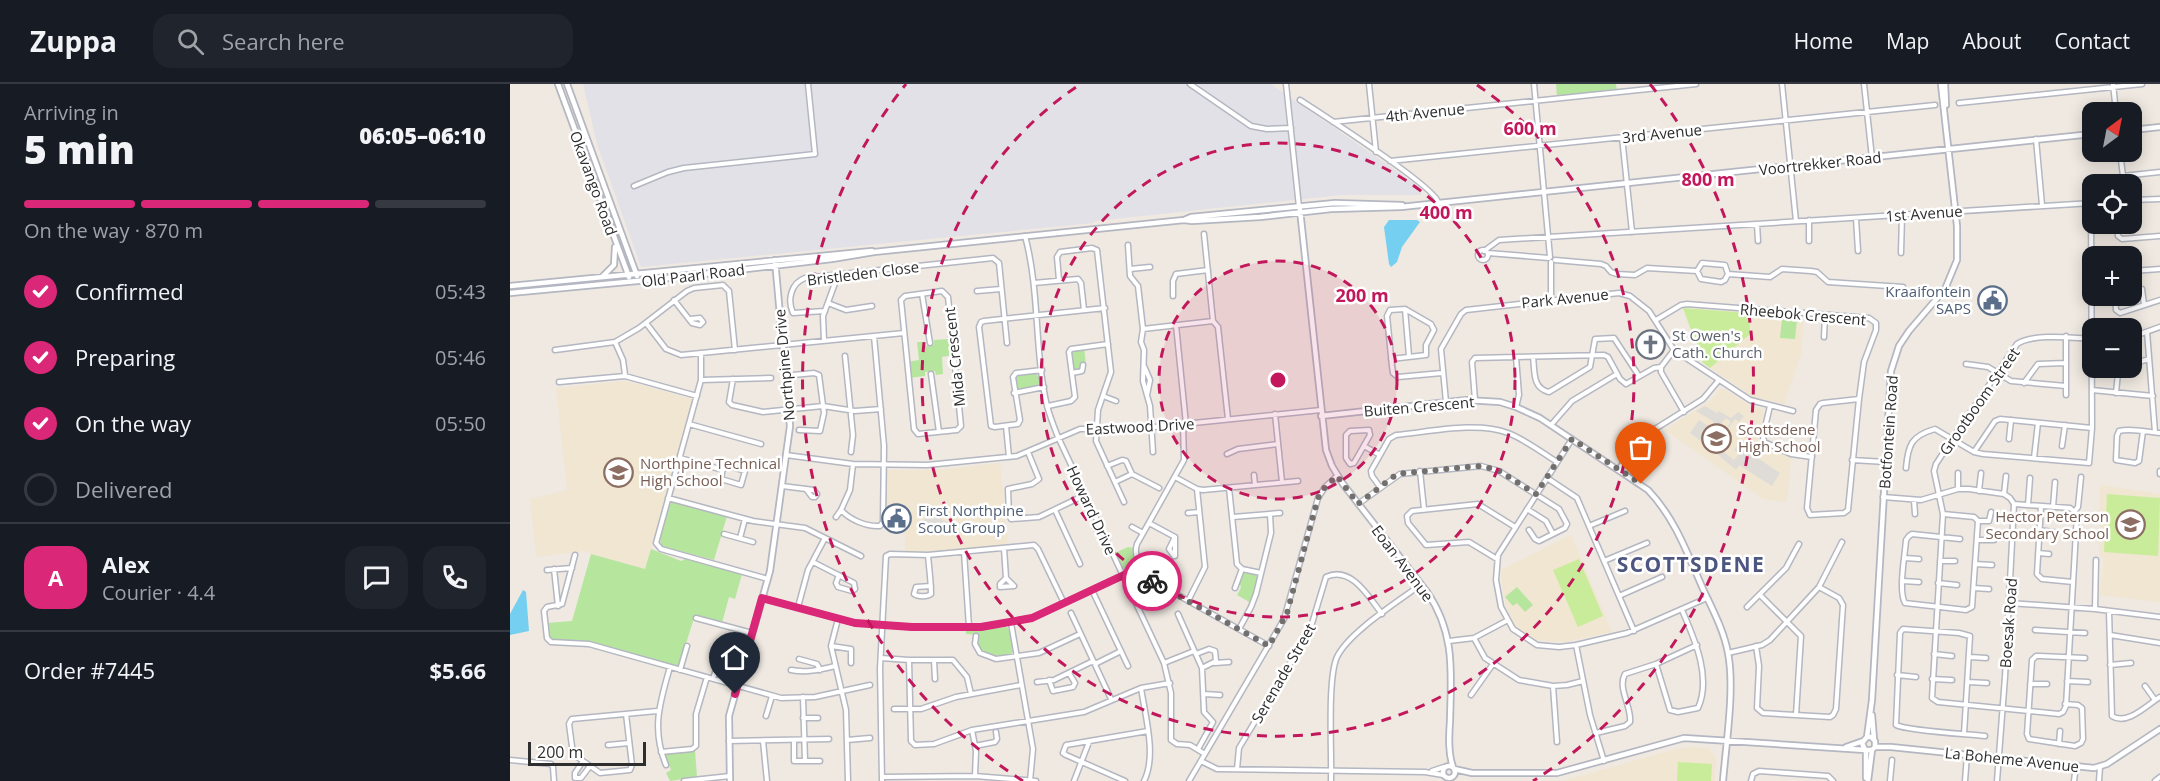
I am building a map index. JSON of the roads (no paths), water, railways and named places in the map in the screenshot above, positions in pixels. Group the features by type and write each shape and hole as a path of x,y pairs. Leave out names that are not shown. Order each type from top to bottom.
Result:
{"main road":[{"name":"Okavango Road","path":"558,84 631,282"},
{"name":"Okavango Road","path":"567,84 638,281"},
{"name":"Botfontein Road","path":"1865,739 1872,700 1890,390 1895,356 1905,337 1950,281 1958,253 1943,84"},
{"path":"2142,129 2160,127"},
{"name":"Voortrekker Road","path":"1300,210 1350,203 1405,205 1438,202 2082,135"},
{"name":"Old Paarl Road","path":"510,286 832,259 874,252 1025,236 1184,220 1203,221 1300,210"},
{"name":"Eoan Avenue","path":"1300,210 1326,450 1337,476 1439,611 1449,641 1451,661 1449,746 1445,778"},
{"path":"600,278 614,265 615,241"},
{"name":"Old Paarl Road","path":"510,293 631,282 775,263"},
{"name":"Northpine Drive","path":"730,778 729,716 768,579 790,426 775,263"},
{"name":"Buiten Crescent","path":"1321,413 1446,402 1493,401 1516,407 1551,425 1641,484 1662,505 1675,527 1707,598 1728,653 1730,675 1724,781"},
{"name":"Botfontein Road","path":"1872,700 1874,749"},
{"name":"La Boheme Avenue","path":"1865,750 1890,747 2100,767 2160,729"},
{"path":"1445,778 1472,773 1550,774 1566,772 1684,738 1865,750"},
{"path":"1846,747 1865,739"},
{"path":"1865,739 1862,746 1865,750 1867,781"},
{"name":"La Boheme Avenue","path":"1865,739 1875,740 1890,747"},
{"name":"Eoan Avenue","path":"1449,746 1454,768 1452,778"},
{"path":"1867,781 1874,749"},
{"path":"1445,767 1472,773"}],"street":[{"path":"634,186 684,168 815,154 808,84"},
{"path":"1191,84 1251,126 1267,129 1291,128"},
{"path":"1286,84 1300,210"},
{"path":"1369,84 1376,152"},
{"path":"1534,84 1552,260 1551,300"},
{"name":"4th Avenue","path":"1333,122 1696,84"},
{"path":"1782,84 1796,221"},
{"path":"1864,84 1872,158"},
{"path":"1959,103 2142,84"},
{"path":"2113,86 2115,102"},
{"path":"1300,100 1432,191 1437,196 1438,202"},
{"name":"3rd Avenue","path":"1390,161 1935,105"},
{"path":"1622,137 1632,232"},
{"path":"2036,139 2042,206"},
{"path":"2142,174 2160,172"},
{"path":"2142,199 2160,198"},
{"name":"1st Avenue","path":"1552,260 1486,253 1489,246 1499,240 2082,204"},
{"path":"1901,253 1902,215"},
{"path":"1856,218 1858,250"},
{"path":"1809,220 1809,241"},
{"path":"1757,224 1758,241"},
{"path":"1204,234 1213,321 1218,327 1228,419"},
{"path":"2118,234 2122,239 2160,236"},
{"name":"Howard Drive","path":"1025,236 1034,282 1044,387 1058,437 1164,663 1170,683 1171,740 1188,744 1205,754"},
{"path":"1128,245 1131,277 1138,286 1143,329 1140,337 1144,350 1143,381 1150,406 1153,452"},
{"path":"1059,280 1057,257 1059,253 1095,248 1099,254 1111,375 1098,410 1097,443 1124,502"},
{"name":"Bristleden Close","path":"825,311 793,313 790,300 792,291 800,280 996,259 999,263 1002,289"},
{"path":"1552,260 1601,264 1614,273 1635,275 1647,268 1697,271"},
{"path":"1702,263 1725,265 1728,274 1721,282 1701,279 1697,271 1702,263"},
{"path":"1130,269 1150,267"},
{"path":"1728,274 1770,277 1782,269 1811,271 1817,272 1828,282 1903,287"},
{"path":"2142,270 2160,269"},
{"path":"1173,296 1173,281 1176,274 1208,270"},
{"path":"824,341 822,324 838,275"},
{"path":"1034,282 1075,278 1079,280 1084,310"},
{"path":"555,350 615,342 646,323 674,300 694,288 723,285 729,291 735,350"},
{"path":"977,291 1002,289 1007,343"},
{"path":"2142,289 2144,305 2160,300"},
{"name":"Mida Crescent","path":"922,294 942,291 947,294 954,347 961,426 957,430 939,432"},
{"name":"Park Avenue","path":"1446,402 1440,355 1442,346 1461,314 1466,310 1622,293 1646,308 1674,350 1750,400 1793,411"},
{"path":"930,343 922,294 901,298 907,383 914,430 919,434 939,432 931,374"},
{"path":"674,300 690,319"},
{"path":"828,303 846,309 872,306"},
{"name":"Rheebok Crescent","path":"1656,320 1681,305 1687,304 1869,318 1876,323 1876,330 1864,362 1848,510 1844,513 1812,516 1808,513 1807,508 1818,407 1823,403 1859,399"},
{"path":"2116,306 2116,310 2120,313 2141,306"},
{"path":"1042,370 1015,374 1012,378 1020,421 1017,425 995,428 990,424 979,327 983,321 1105,308"},
{"path":"1391,359 1426,355 1426,345 1434,328 1405,309 1390,310 1387,316 1391,359 1393,373 1398,377 1442,373"},
{"path":"1405,309 1409,357"},
{"path":"1824,337 1825,315"},
{"path":"1143,329 1213,321"},
{"path":"646,323 664,346 671,352 681,355 904,333"},
{"path":"1176,325 1185,458 1135,550 1146,577 1269,646"},
{"path":"2142,334 2160,327"},
{"path":"2144,431 2139,461 2135,463 2116,460 2116,436 2119,431 2144,431 2157,433 2148,332"},
{"path":"841,510 844,514 867,525 879,527 882,525 884,465 874,336"},
{"path":"2066,336 2066,395"},
{"name":"Grootboom Street","path":"1932,679 1943,514 1934,478 1935,468 1997,373 2021,342 2066,336 2082,338"},
{"path":"1533,357 1537,384 1541,390 1549,392 1588,369 1591,365 1594,339 1616,339 1639,376"},
{"path":"615,342 623,360 625,376"},
{"path":"1048,406 1075,398 1069,352 1072,348 1108,344"},
{"path":"1674,350 1661,367 1662,376 1684,412"},
{"path":"701,353 701,380 656,543 662,549 768,579"},
{"path":"845,356 853,435 851,452"},
{"path":"1475,400 1472,362 1474,359 1606,356 1626,384 1654,368 1661,367"},
{"path":"1516,357 1519,395 1516,407"},
{"path":"2142,360 2149,358"},
{"path":"2024,383 2038,364 2066,363"},
{"path":"1966,364 1988,367 2008,381 2066,386"},
{"path":"1072,373 1082,371 1083,365"},
{"path":"1144,366 1150,379 1147,395"},
{"path":"1551,425 1572,401 1617,374"},
{"path":"793,375 818,375 824,412 820,431 799,430"},
{"path":"559,382 625,376 697,396"},
{"path":"701,380 771,378"},
{"path":"1906,468 1911,442 1935,429 1974,452 2089,463 2092,378"},
{"path":"2116,393 2118,378"},
{"path":"733,379 728,399 731,404 763,412 823,406 850,410 880,409"},
{"path":"1143,381 1150,379"},
{"path":"1619,469 1639,439 1707,396 1719,380"},
{"path":"1014,393 1044,387"},
{"path":"2092,390 2153,396"},
{"path":"1103,396 1116,401"},
{"path":"1770,406 1763,436 1764,442 1791,454 1812,457"},
{"name":"Eastwood Drive","path":"786,455 853,464 927,465 1009,457 1028,452 1080,429 1119,430 1275,414 1321,413"},
{"path":"1275,414 1282,482"},
{"path":"1974,452 1995,421 2001,419 2092,428"},
{"path":"2009,439 2011,420"},
{"path":"2034,458 2038,423"},
{"path":"689,424 761,444"},
{"path":"2062,446 2065,425"},
{"path":"1006,426 1009,457"},
{"path":"1380,487 1371,472 1389,439 1396,435 1479,428 1510,434 1557,462"},
{"path":"1350,431 1370,431 1371,434 1364,446 1354,463 1348,463 1345,438 1347,434 1350,431"},
{"path":"1572,439 1500,550 1497,559 1496,580 1501,607 1513,629 1532,643 1559,647 1576,645 1634,631 1707,598"},
{"path":"1227,454 1238,449 1278,444"},
{"path":"1364,446 1380,455"},
{"path":"1028,452 1039,479 1032,484 1008,489 1011,519 1040,517 1085,495"},
{"path":"680,458 723,470"},
{"path":"1107,466 1125,460 1132,474 1159,488"},
{"path":"1852,460 1886,462"},
{"path":"836,517 850,490 853,464"},
{"path":"726,465 744,470 742,484 722,480 723,470 726,465"},
{"path":"1358,504 1397,474 1477,466 1489,467 1561,510 1567,524 1565,528 1537,541 1529,530"},
{"path":"1420,471 1424,509"},
{"path":"1958,473 1958,489"},
{"path":"1979,491 1981,473"},
{"path":"1115,482 1132,474"},
{"path":"1254,475 1255,485"},
{"path":"1189,781 1287,613 1318,498 1325,487 1337,476"},
{"path":"2004,494 2006,476"},
{"path":"1175,477 1197,489 1298,481"},
{"path":"2075,511 2078,507 2081,477"},
{"path":"1547,478 1577,498 1634,631"},
{"path":"2028,505 2031,478"},
{"path":"2054,507 2055,482"},
{"path":"782,486 806,489"},
{"path":"1229,488 1237,564 1242,569 1261,573"},
{"path":"1188,601 1205,567 1197,489"},
{"path":"1883,497 1914,500 1958,489 1979,491 2004,494 2014,504 2070,508 2077,516 2064,710 2059,714 1935,701 1931,696 1932,679 1952,680"},
{"path":"668,498 745,519 804,528 861,556"},
{"path":"1914,500 1915,514"},
{"path":"1497,559 1469,542 1432,546 1425,544 1407,520 1411,512 1424,509 1480,504 1515,527"},
{"name":"Boesak Road","path":"1997,781 2014,504"},
{"path":"2041,506 2037,573 2039,577 2073,582"},
{"path":"1527,509 1546,521 1553,534"},
{"path":"1055,510 1080,564"},
{"path":"1589,526 1624,511"},
{"path":"1188,513 1199,512"},
{"path":"1943,514 1989,521 1991,512"},
{"path":"1233,518 1280,513"},
{"path":"1239,629 1254,601 1272,528 1270,514"},
{"path":"740,538 745,519"},
{"path":"1960,539 1910,535 1906,540 1902,598 1905,603 1937,608 1970,609 1973,606 1978,521"},
{"path":"1149,523 1175,537"},
{"path":"1132,527 1143,533"},
{"path":"2039,530 2053,532"},
{"path":"724,534 753,542"},
{"path":"798,608 813,562 825,538"},
{"path":"1977,540 1994,540"},
{"path":"1728,653 1766,644 1819,587 1842,542"},
{"path":"1604,561 1647,543"},
{"path":"1747,607 1786,568 1799,544"},
{"path":"1036,781 975,776 882,779 881,658 885,559 890,554 928,555 1031,545 1038,549 1064,603"},
{"path":"1004,548 1006,578"},
{"path":"964,552 969,627"},
{"path":"2038,554 2049,554"},
{"path":"576,555 562,604 546,608 544,611 549,642 589,644 772,696 817,697 870,685"},
{"path":"928,555 931,586 929,595 914,594 916,587 931,586"},
{"path":"1905,558 1919,559"},
{"path":"2096,560 2096,609"},
{"path":"1940,561 1955,561"},
{"path":"813,562 839,575 855,584 855,589 852,591 837,587 839,575"},
{"path":"1975,564 1992,565"},
{"path":"762,598 855,623 969,627 1011,623 1032,618 1141,567"},
{"path":"547,570 572,568"},
{"path":"554,569 558,606"},
{"path":"1235,588 1242,569"},
{"name":"Serenade Street","path":"1237,769 1239,748 1312,625 1326,577 1341,574 1359,584 1382,614"},
{"path":"1619,596 1662,577"},
{"path":"1903,581 1920,582"},
{"path":"1938,583 1957,585"},
{"path":"1332,781 1333,668 1344,646 1420,585"},
{"path":"1756,646 1759,666 1757,708 1759,711 1830,717 1833,715 1836,709 1843,605 1839,598 1819,587"},
{"path":"1974,588 1989,589"},
{"path":"1092,590 1128,666"},
{"path":"1760,595 1801,636 1796,715"},
{"path":"2009,603 2096,609 2160,618"},
{"path":"1656,664 1670,710 1678,712 1696,709 1700,705 1702,682 1700,658 1682,610"},
{"path":"2109,611 2112,717 2128,718 2160,697"},
{"path":"1071,613 1111,699"},
{"path":"1178,614 1202,668 1204,713 1213,723 1198,749"},
{"path":"696,618 752,633"},
{"path":"838,619 831,646 846,710 848,781"},
{"path":"1449,641 1474,638 1508,620"},
{"path":"1011,623 1034,752 1030,781"},
{"path":"1964,734 1971,639 1969,635 1935,630 1906,628 1902,630 1894,721 1897,726 1964,734 1985,736"},
{"path":"2035,630 2085,633"},
{"path":"976,636 977,649 984,656 996,659 1046,651 1080,634"},
{"path":"2110,635 2160,643"},
{"path":"1474,638 1484,656 1521,681 1553,686 1583,681"},
{"path":"713,679 724,642"},
{"path":"1576,645 1604,761"},
{"path":"1596,734 1628,724 1631,719 1622,680 1628,672 1656,664 1696,645"},
{"path":"680,670 687,646"},
{"path":"831,646 851,650 851,663"},
{"path":"1164,663 1209,649 1213,649 1217,658 1214,663"},
{"path":"1037,682 1070,673 1121,651"},
{"path":"1934,654 1952,656"},
{"path":"2065,704 2082,708 2083,739 2077,745 2029,739 2027,734 2031,665 2036,656 2085,658"},
{"path":"1970,657 1986,658"},
{"path":"881,658 951,660 956,662 968,678 971,694"},
{"path":"800,659 816,663 820,669"},
{"path":"909,660 912,744 915,746 934,744 972,730 1084,712 1141,688 1170,683"},
{"path":"934,660 935,679"},
{"path":"1202,668 1214,663 1229,662"},
{"path":"2110,665 2131,663"},
{"path":"1471,694 1493,664"},
{"path":"791,670 801,672 834,666"},
{"path":"666,765 661,752 657,711 670,667"},
{"path":"1050,680 1053,691 1073,687 1075,683 1070,673"},
{"path":"1897,675 1916,677"},
{"path":"661,752 692,749 696,746 698,741 696,714 707,677"},
{"path":"2067,681 2088,682"},
{"path":"1968,682 1988,683"},
{"path":"2030,684 2048,684"},
{"path":"894,709 924,709 949,699 1021,685"},
{"path":"1553,686 1557,742"},
{"path":"2145,686 2155,700"},
{"path":"1141,688 1148,731 1149,766 1144,781"},
{"path":"1204,694 1220,695"},
{"path":"766,716 772,696"},
{"path":"803,697 805,761"},
{"path":"626,714 632,765 630,770 602,774 572,751 570,720 626,714 657,711"},
{"path":"803,718 818,718"},
{"path":"972,730 975,746 975,776"},
{"path":"1125,781 1064,754 1064,747 1148,731"},
{"path":"2059,744 2060,731"},
{"path":"975,746 995,742 996,732"},
{"path":"847,740 870,738"},
{"path":"728,741 829,739"},
{"path":"794,740 794,761 820,761"},
{"path":"763,741 767,781"},
{"path":"1074,781 1090,742"},
{"path":"608,745 629,743"},
{"path":"1965,781 1967,755"},
{"path":"510,760 550,764 553,767 554,781"},
{"path":"1890,781 1892,760"},
{"path":"583,761 574,772 575,778 581,777 590,766"},
{"path":"1201,761 1213,768 1237,769 1425,772 1445,767"},
{"path":"2074,781 2076,766"},
{"path":"2099,781 2100,767"},
{"path":"1751,781 1753,774 1759,771 1824,775 1833,781"},
{"path":"1425,772 1445,778"},
{"path":"2155,781 2160,777"},
{"path":"684,781 730,778"}],"water":[{"path":"1389,220 1417,220 1420,222 1402,247 1397,262 1391,267 1384,227"},
{"path":"523,590 526,592 529,631 510,635 510,614"}],"place":[{"name":"Kraaifontein SAPS","path":"1992,300"},
{"name":"St Owen's Cath. Church","path":"1651,344"},
{"name":"Scottsdene High School","path":"1717,438"},
{"name":"Northpine Technical High School","path":"619,472"},
{"name":"First Northpine Scout Group","path":"897,519"},
{"name":"Hector Peterson Secondary School","path":"2130,525"}],"district":[{"name":"SCOTTSDENE","path":"1691,564"}]}
